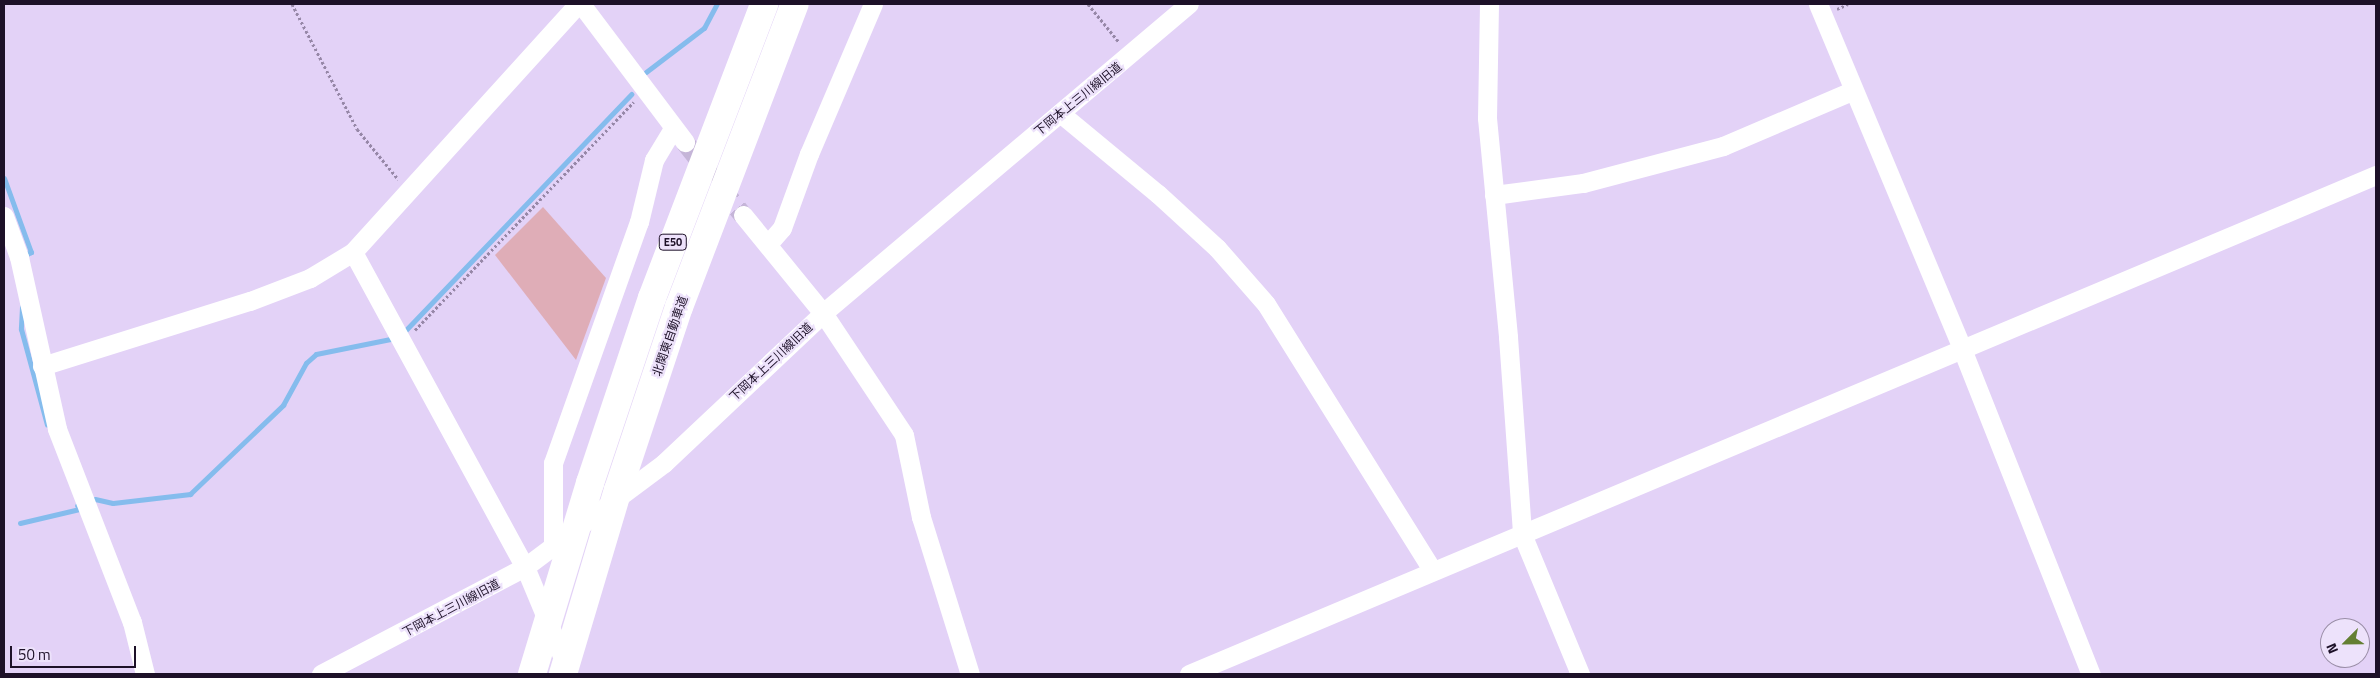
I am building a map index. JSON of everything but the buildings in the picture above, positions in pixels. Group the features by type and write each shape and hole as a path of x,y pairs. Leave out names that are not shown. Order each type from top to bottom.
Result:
{"highway":[{"name":"E50","path":"532,674 590,482 699,169 764,4"},
{"name":"北関東自動車道","path":"563,674 632,450 683,298 795,4"}],"street":[{"path":"42,366 250,301 310,278 353,252 579,4 685,142"},
{"path":"768,244 782,228 809,154 873,4"},
{"name":"下岡本上三川線旧道","path":"321,674 525,567 553,549 664,463 823,313 1130,56 1189,4"},
{"path":"1489,4 1486,118 1522,534 1580,674"},
{"path":"1818,4 1852,91 1962,349 2091,674"},
{"path":"1494,195 1583,184 1715,149 1852,91"},
{"path":"1060,113 1158,194 1217,248 1266,304 1432,570"},
{"path":"553,549 553,463 639,222 654,160 673,128"},
{"path":"1190,674 1432,570 1522,534 2376,174"},
{"path":"743,214 823,313 904,435 921,517 970,674"},
{"path":"4,216 19,257 57,428 132,622 146,674"},
{"path":"353,252 525,567 570,674"}],"path":[{"path":"292,4 357,129 408,191"},
{"path":"1088,4 1130,56"},
{"path":"403,343 645,90"}],"shaded area":[{"path":"543,207 606,278 576,360 495,255"}],"waterway":[{"path":"646,72 704,28 717,4"},
{"path":"402,334 631,94"},
{"path":"4,178 31,252 23,256"},
{"path":"22,307 21,329 47,425"},
{"path":"95,499 113,503 190,494 283,405 306,363 316,354 395,338"},
{"path":"20,523 79,509 77,505"}],"tunnel":[{"path":"685,142 743,215"}]}
